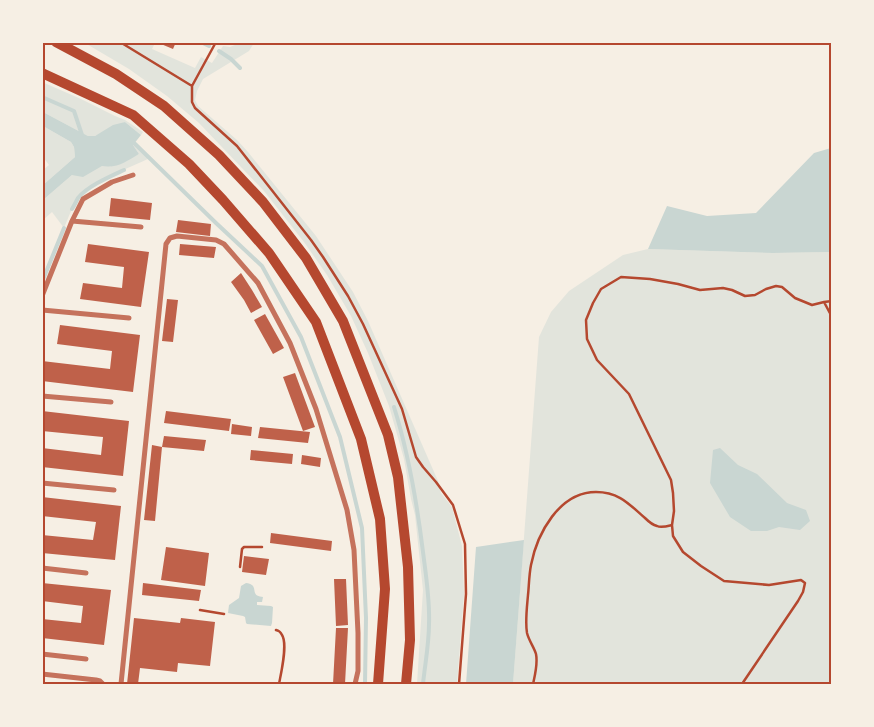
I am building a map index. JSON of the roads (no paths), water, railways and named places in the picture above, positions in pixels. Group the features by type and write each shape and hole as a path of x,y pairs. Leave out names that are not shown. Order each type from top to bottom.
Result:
{"highway":[{"path":"56,42 116,74 164,106 219,155 263,202 306,258 344,321 388,434 398,476 408,567 410,640 406,684"},
{"path":"42,73 133,116 189,164 269,253 316,322 361,439 380,519 385,589 378,684"}],"street":[{"path":"42,296 72,221 83,199 112,182 134,175"},
{"path":"72,221 141,227"},
{"path":"121,684 166,244 170,238 177,236 216,240 224,244 258,282 290,343 316,409 347,510 354,550 358,633 358,671 355,684"},
{"path":"42,310 129,318"},
{"path":"42,396 111,402"},
{"path":"42,483 114,490"},
{"path":"42,568 86,573"},
{"path":"42,654 86,659"},
{"path":"42,674 96,680 103,684"}],"waterway":[{"path":"201,42 209,46"},
{"path":"219,51 240,68"},
{"path":"42,97 74,111 82,135"},
{"path":"131,140 262,266 301,337 340,437 362,528 366,618 365,684"},
{"path":"72,209 78,198 87,190 124,170"},
{"path":"42,282 64,228"},
{"path":"394,407 412,479 428,588 429,632 423,684"}]}
